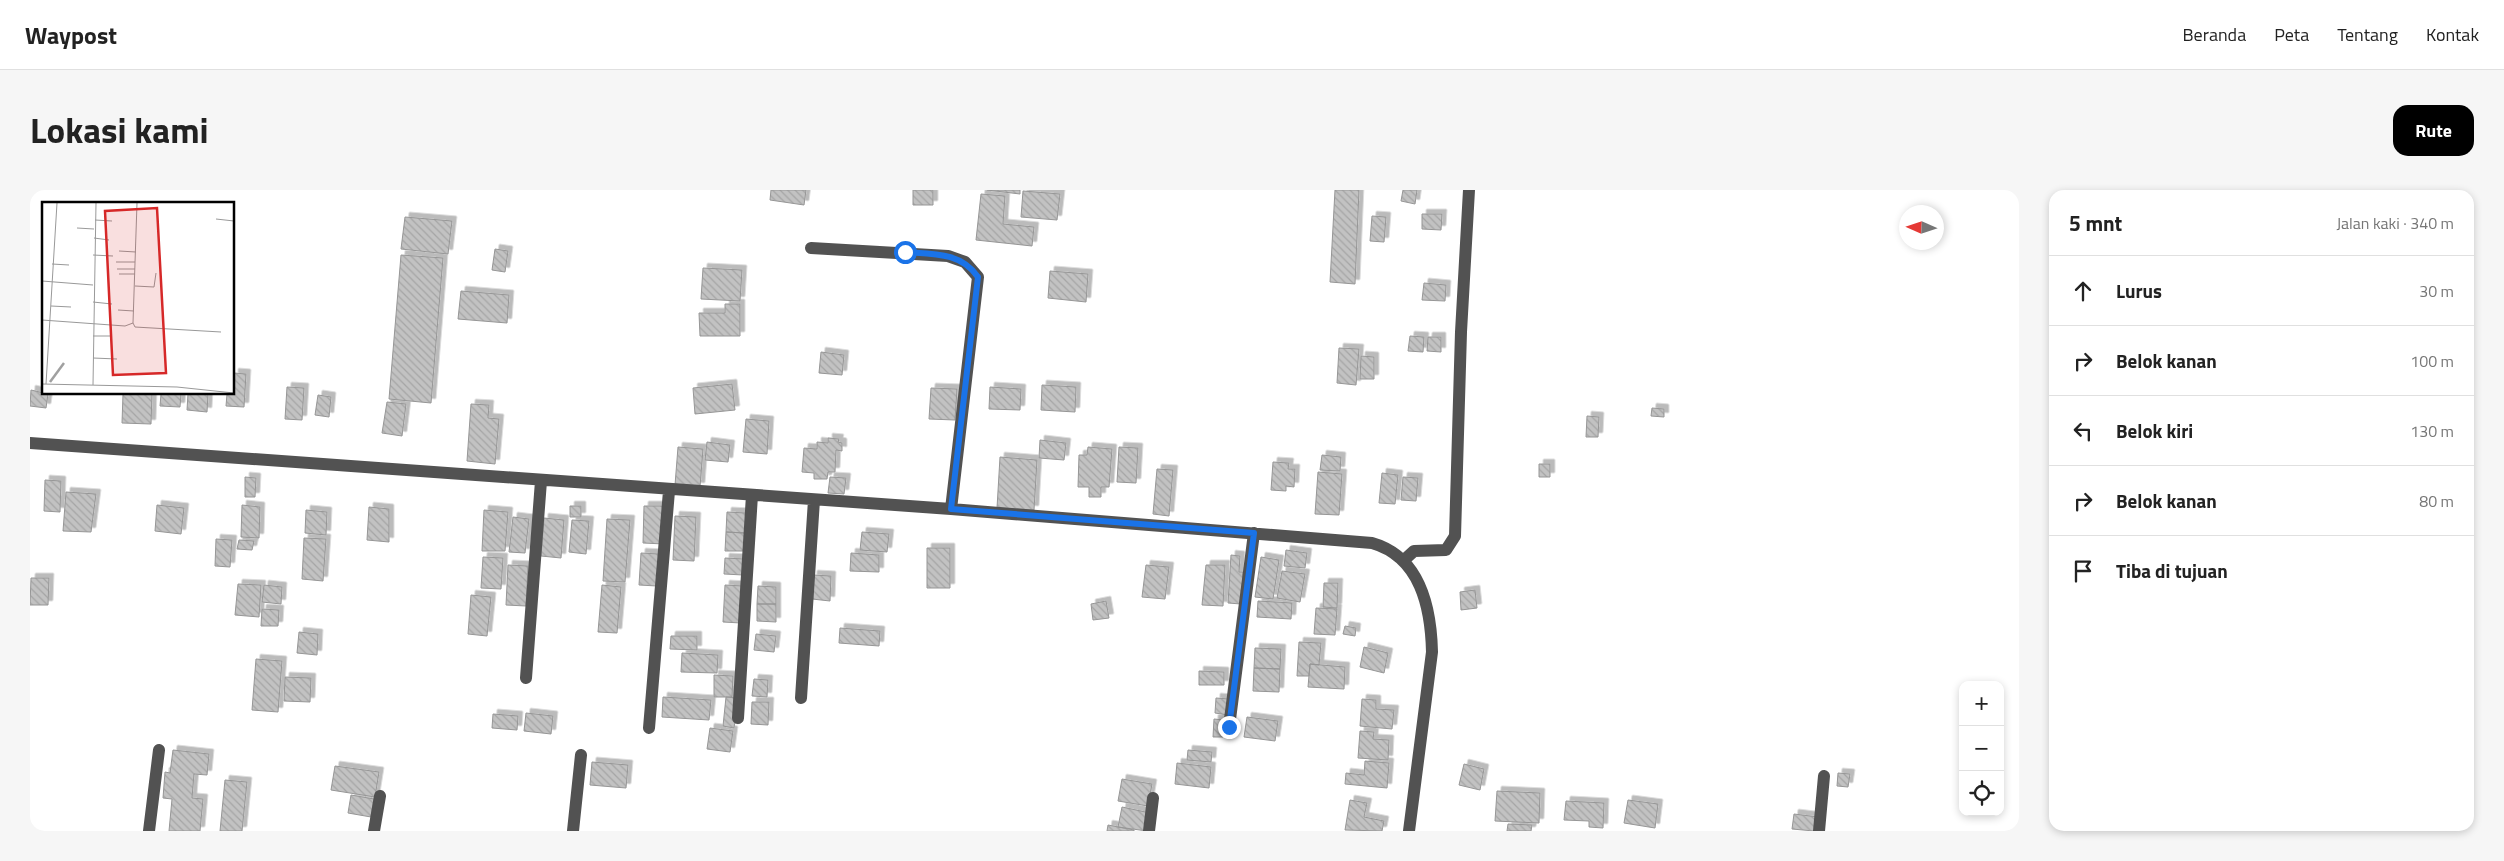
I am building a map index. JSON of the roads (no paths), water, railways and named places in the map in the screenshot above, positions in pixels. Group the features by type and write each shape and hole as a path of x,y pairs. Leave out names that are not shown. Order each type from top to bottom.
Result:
{"street":[{"path":"1403,561 1409,554 1419,551 1446,550 1456,536 1461,332 1469,190"},
{"path":"811,248 948,256 969,265 978,277 951,509"},
{"path":"30,443 670,491 951,509 1372,543 1395,553 1414,574 1426,600 1431,627 1432,652 1409,831"},
{"path":"526,678 541,481"},
{"path":"648,728 670,491"},
{"path":"738,718 752,495"},
{"path":"801,698 814,500"},
{"path":"1229,727 1254,533"},
{"path":"149,831 159,750"},
{"path":"573,831 581,755"},
{"path":"1819,831 1824,776"},
{"path":"374,831 380,796"},
{"path":"1149,831 1153,798"}]}
